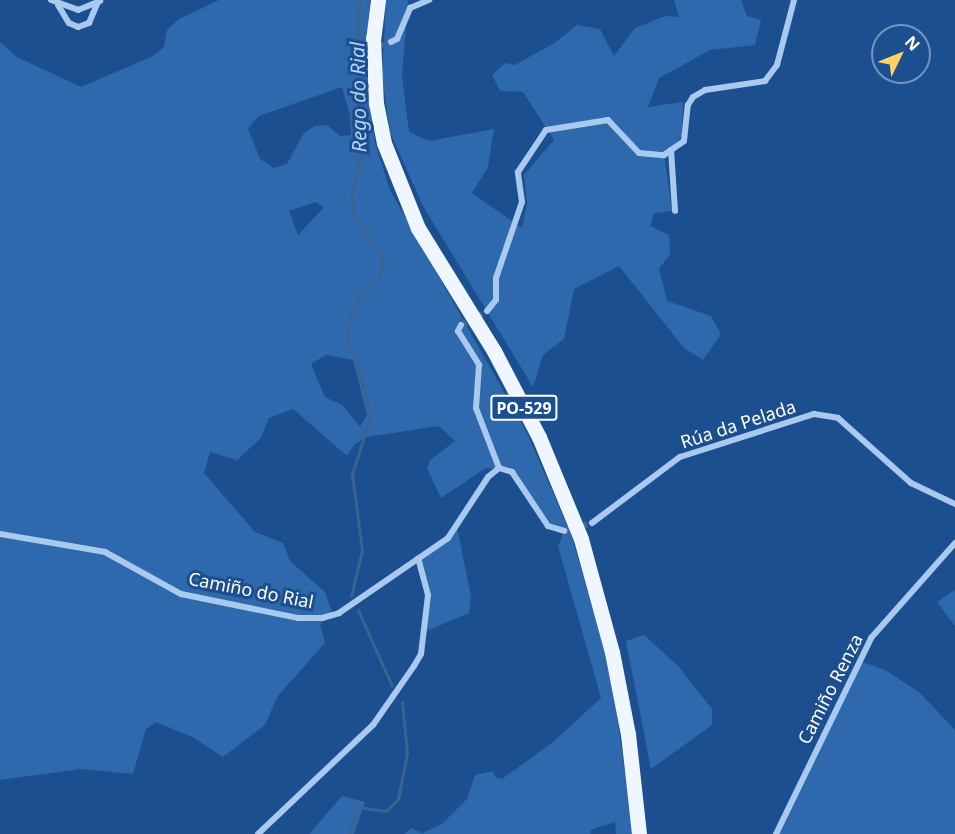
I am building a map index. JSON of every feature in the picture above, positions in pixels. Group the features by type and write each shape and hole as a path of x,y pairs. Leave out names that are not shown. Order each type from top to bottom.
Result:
{"main road":[{"name":"PO-529","path":"378,0 373,38 376,103 384,143 418,228 494,351 539,437 580,539 612,652 627,734 639,834"}],"street":[{"path":"51,0 58,5 78,10 99,1"},
{"path":"391,42 397,39 411,8 429,0"},
{"path":"788,0 789,11"},
{"path":"487,311 496,300 496,278 522,202 518,172 546,130 608,120 639,153 664,155 687,134 688,105 693,97 705,90 765,81 777,65 789,11 794,0"},
{"path":"58,5 69,23 78,27 89,23 99,1"},
{"path":"671,150 675,211"},
{"path":"461,325 458,332 479,365 476,408 499,468 512,471 548,526 564,531"},
{"name":"Rúa da Pelada","path":"592,523 680,457 814,414 838,418 911,483 955,504"},
{"name":"Camiño do Rial","path":"0,534 105,552 181,594 298,618 322,618 339,613 448,538 488,477 499,468"},
{"name":"Camiño Renza","path":"776,834 871,638 955,543"},
{"path":"258,834 373,725 421,654 428,595 418,558"}],"shaded area":[{"path":"219,0 370,0 365,67 375,143 390,190 527,433 572,537 612,678 633,834 616,834 615,822 590,830 591,834 404,834 411,828 422,833 442,824 467,799 475,775 493,771 495,777 502,779 553,742 601,698 558,546 564,532 548,526 512,471 486,468 441,498 427,469 430,460 455,441 439,426 367,437 355,444 347,456 293,409 269,418 261,438 237,460 210,452 204,473 255,532 283,543 290,561 325,592 333,615 320,624 325,643 277,697 265,725 223,757 194,738 156,722 146,729 133,774 81,769 0,780 0,42 17,57 81,87 153,56 164,47 167,30 179,19","holes":["342,87 350,115 351,135 340,136 327,125 315,126 304,133 287,164 274,168 260,159 248,128 259,116","316,202 324,207 298,235 289,211","326,355 353,360 367,415 360,427 342,405 325,397 311,364"]},
{"path":"386,0 408,0 402,76 409,132 429,141 494,129 488,167 472,193 522,228 527,203 524,175 554,140 523,92 500,91 492,75 505,63 515,65 556,42 577,25 600,29 614,56 635,28 665,16 679,17 674,0 741,0 747,16 761,20 755,45 710,50 659,78 648,107 683,102 682,136 664,155 672,211 654,213 650,226 669,235 670,254 659,269 667,301 711,316 721,334 703,360 684,348 619,266 574,289 564,339 543,355 533,387 423,206 390,132 382,76"},
{"path":"457,527 471,597 469,613 424,632 428,595 418,558"},
{"path":"955,590 955,626 937,602"},
{"path":"644,635 678,666 712,709 712,725 651,769 626,641"},
{"path":"860,661 885,670 919,692 955,730 955,834 780,834 778,826"},
{"path":"342,796 365,802 354,834 309,834"}],"waterway":[{"name":"Rego do Rial","path":"351,596 362,550 352,474 371,415 355,357 347,344 349,320 359,299 380,277 383,257 354,214 351,196 361,155 355,54 360,0"},
{"name":"Rego do Rial","path":"358,610 392,686"},
{"name":"Rego do Rial","path":"349,834 358,807 386,811 398,799 407,753 402,702"}],"tunnel":[{"path":"361,51 391,42"},
{"path":"461,325 487,311"},
{"path":"564,531 592,523"}]}
